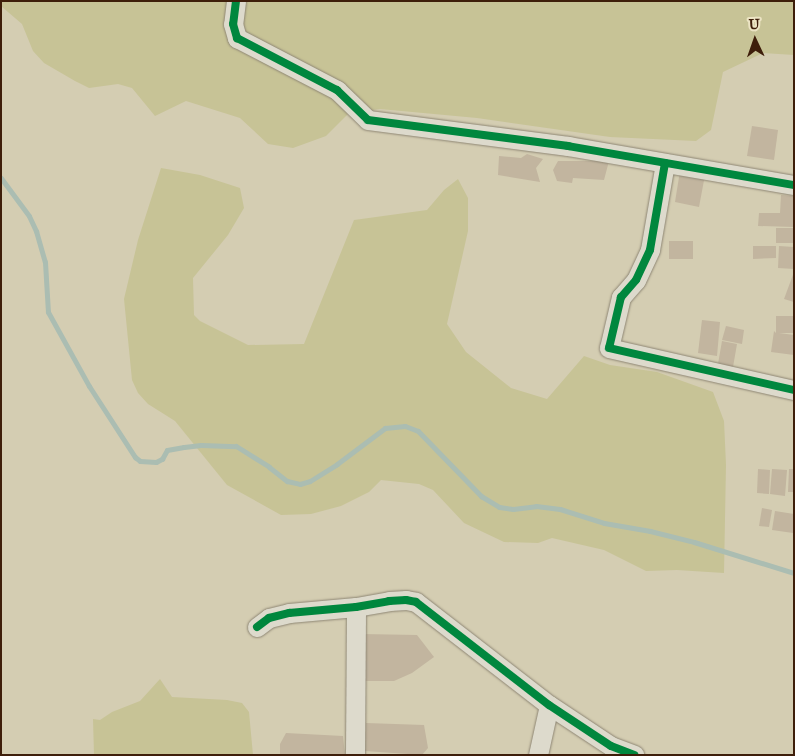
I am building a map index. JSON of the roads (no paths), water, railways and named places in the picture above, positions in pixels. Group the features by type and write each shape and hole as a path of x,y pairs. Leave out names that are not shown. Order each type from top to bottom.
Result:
{"street":[{"path":"236,1 233,24 237,38 337,90 368,120 568,146 794,185"},
{"path":"666,163 650,250 636,280 621,297 609,348 794,390"},
{"path":"257,627 269,618 278,615 356,607 390,601 406,600 416,602 549,705 611,746 634,755"},
{"path":"355,755 356,607"},
{"path":"538,755 549,705"}],"waterway":[{"path":"1,178 29,216 36,231 45,262 48,312 89,386 135,457 140,461 156,462 162,459 167,450 184,447 201,445 236,446 287,481 300,484 310,481 337,464 385,428 405,426 418,431 481,496 499,507 513,509 536,506 560,509 604,523 650,531 694,542 794,573"}]}
